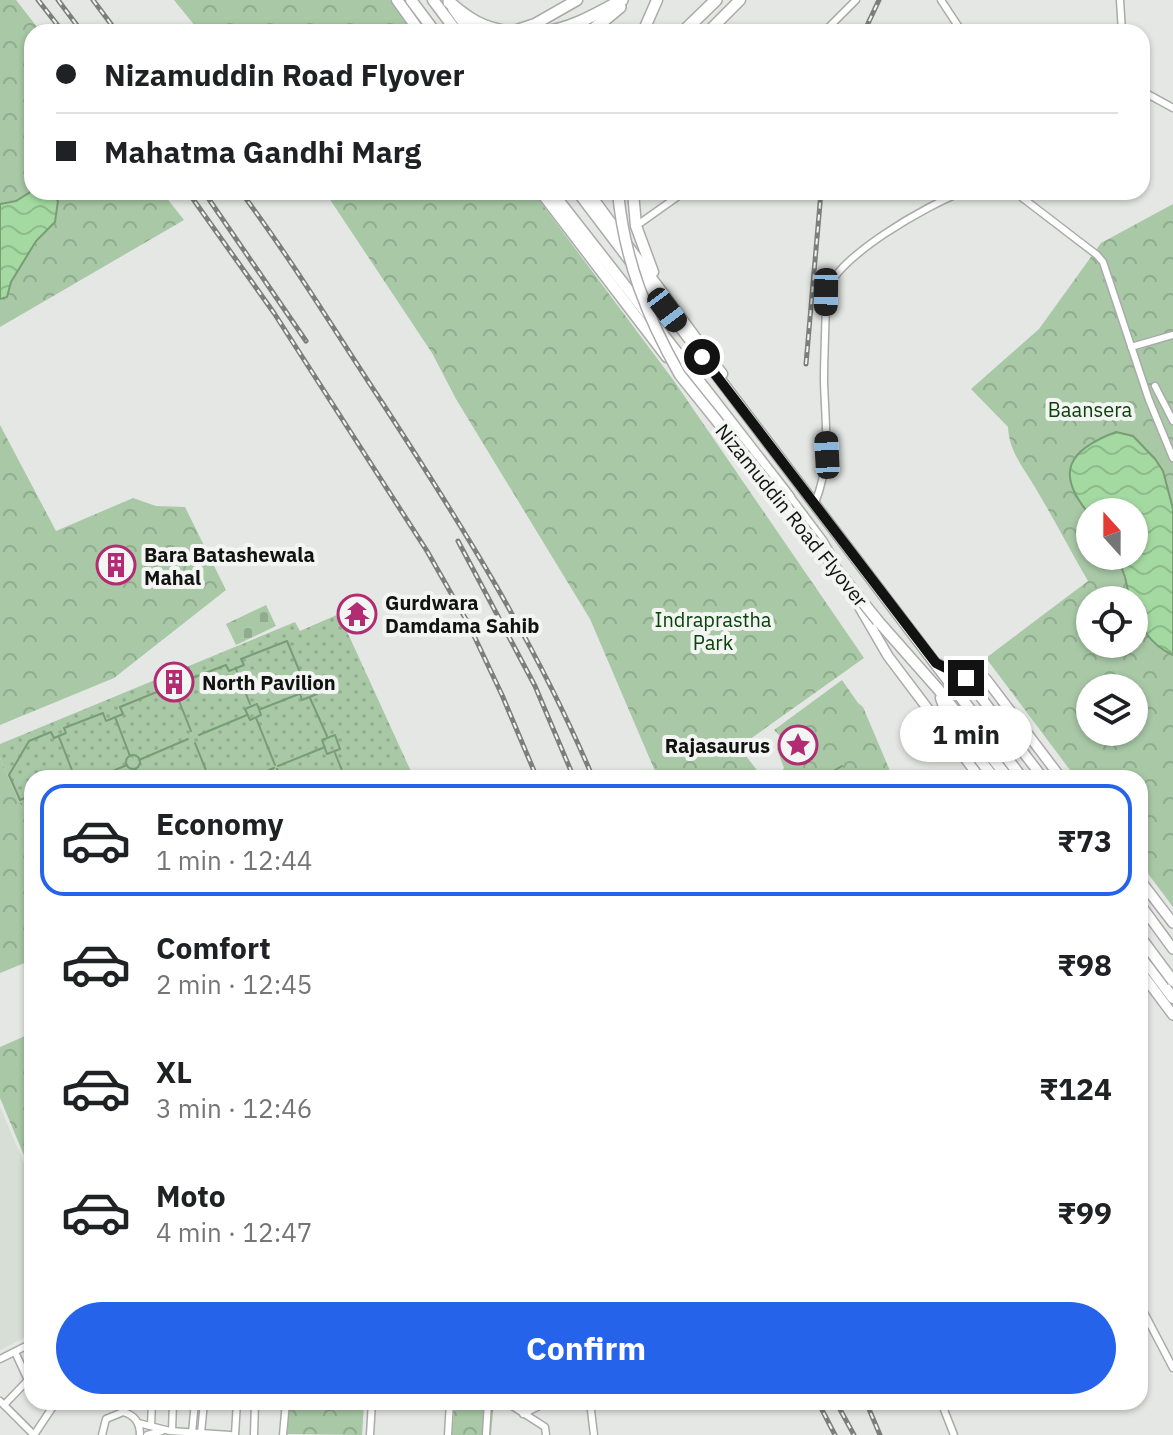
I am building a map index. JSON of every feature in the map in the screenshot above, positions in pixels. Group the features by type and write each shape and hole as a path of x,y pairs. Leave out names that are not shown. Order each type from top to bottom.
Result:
{"highway":[{"path":"397,0 414,24"},
{"path":"411,0 429,24"},
{"path":"433,0 457,24"},
{"path":"535,24 577,0"},
{"path":"571,24 622,0"},
{"path":"600,24 628,0"},
{"path":"646,24 657,0"},
{"path":"691,24 716,0"},
{"path":"716,24 740,0"},
{"path":"448,1 460,24"},
{"path":"448,1 478,24"},
{"path":"547,200 680,375"},
{"path":"558,200 789,497"},
{"name":"Nizamuddin Road Flyover","path":"584,200 753,424"},
{"path":"594,200 711,356 753,424 936,663 1004,770"},
{"path":"619,200 627,250 639,291 655,331 680,375"},
{"path":"634,200 636,226 658,285"},
{"name":"Nizamuddin Road Flyover","path":"680,375 878,621 990,745"},
{"path":"938,689 949,720 988,770"},
{"path":"990,745 1014,770"},
{"path":"1148,950 1173,981"},
{"path":"1148,965 1173,998"}],"main road":[{"path":"789,497 822,541 888,656 974,770"},
{"path":"936,663 962,675 986,679 1055,770"},
{"path":"962,675 1037,770"},
{"path":"1148,890 1173,923"},
{"path":"1148,915 1173,949"},
{"path":"1148,982 1173,1015"}],"street":[{"path":"832,24 856,0"},
{"path":"941,0 957,24"},
{"path":"1120,0 1122,24"},
{"path":"1150,95 1173,108"},
{"path":"636,226 673,200"},
{"path":"815,503 824,480 827,455 824,378 826,292 848,263 897,225 942,200"},
{"path":"1024,200 1100,258 1173,458"},
{"path":"1131,347 1173,335"},
{"path":"1155,386 1173,421"},
{"path":"1148,936 1159,930"},
{"path":"1148,944 1159,930"},
{"path":"1148,1320 1173,1368"},
{"path":"0,1359 24,1347"},
{"path":"15,1352 24,1371"},
{"path":"24,1384 2,1403 34,1435 51,1410"},
{"path":"151,1426 152,1410"},
{"path":"169,1431 172,1410"},
{"path":"192,1433 194,1410"},
{"path":"201,1433 203,1410"},
{"path":"138,1423 169,1431 233,1435 236,1410"},
{"path":"254,1435 255,1410"},
{"path":"283,1435 285,1410"},
{"path":"370,1435 372,1410"},
{"path":"448,1435 450,1410"},
{"path":"486,1435 488,1410"},
{"path":"517,1410 545,1427 546,1435"},
{"path":"523,1414 531,1410"},
{"path":"591,1410 594,1435"},
{"path":"944,1410 954,1435"},
{"path":"102,1435 106,1419 123,1412 135,1418 140,1435"},
{"path":"147,1435 169,1431"}],"shaded area":[{"path":"0,1107 24,1163 24,1338 0,1350"}],"green space":[{"path":"0,0 16,0 35,24 24,24 24,200 168,200 184,220 0,327"},
{"path":"174,0 390,0 408,24 194,24"},
{"name":"Indraprastha Park","path":"330,200 539,200 674,381 864,658 739,747 757,770 655,770 590,619 456,399 432,353"},
{"name":"Baansera","path":"1173,204 1173,907 1148,874 1148,770 1070,770 986,658 1076,590 1076,658 1148,658 1148,586 1081,586 1088,581 1082,570 1148,570 1148,498 1076,498 1076,559 1018,460 1008,427 971,389 1039,329 1101,243"},
{"path":"0,425 56,531 133,498 156,506 185,507 226,590 114,678 0,725"},
{"path":"266,605 276,626 236,645 226,624"},
{"path":"339,614 410,770 24,770 24,813 0,758 0,744 295,622 300,631"},
{"path":"842,680 863,707 890,770 783,770 777,749 781,737 774,730"},
{"path":"0,758 24,813 24,963 0,973"},
{"path":"24,1036 24,1155 0,1098 0,1047"},
{"path":"289,1410 364,1410 362,1435 287,1434"},
{"path":"454,1410 493,1410 491,1435 452,1435"}],"water":[{"path":"24,196 24,200 58,201 55,222 36,241 11,282 7,297 0,299 0,204"},
{"path":"1116,432 1133,436 1163,471 1173,509 1173,655 1148,635 1148,586 1127,586 1122,570 1148,570 1148,498 1078,498 1072,487 1070,475 1077,455"}],"waterway":[{"path":"24,798 20,800 9,775 29,741 51,732 54,738 66,733 64,728 103,713 106,721 123,714 120,707 164,689 167,699 189,690 185,681 226,665 229,671 244,665 241,659 287,641 304,682"},
{"path":"236,669 250,704"},
{"path":"311,679 317,694 302,700 297,685 311,679"},
{"path":"261,709 299,694"},
{"path":"177,696 191,731"},
{"path":"310,698 327,736"},
{"path":"257,704 261,715 250,720 245,709 257,704"},
{"path":"199,735 247,715"},
{"path":"115,717 130,756"},
{"path":"256,718 275,765"},
{"path":"335,735 340,749 327,754 322,740 335,735"},
{"path":"59,737 72,770"},
{"path":"139,760 188,739"},
{"path":"195,743 206,770"},
{"path":"278,766 325,747"},
{"path":"335,753 342,770"},
{"path":"133,755 140,762 133,769 126,762 133,755"},
{"path":"115,770 127,765"},
{"path":"835,770 842,766"},
{"path":"269,770 274,768"}],"railway":[{"path":"38,0 57,24"},
{"path":"58,0 76,24"},
{"path":"93,0 111,24"},
{"path":"868,24 879,0"},
{"path":"194,200 274,313 427,551 468,623 534,770"},
{"path":"209,200 306,341"},
{"path":"247,200 314,297 469,540 548,680 589,770"},
{"path":"806,364 820,200"},
{"path":"458,541 535,686 571,770"},
{"path":"822,1410 835,1435"},
{"path":"840,1410 854,1435"},
{"path":"869,1410 880,1435"}],"place":[{"name":"Bara Batashewala Mahal","path":"116,565"},
{"name":"Gurdwara Damdama Sahib","path":"357,614"},
{"name":"North Pavilion","path":"174,682"},
{"name":"Rajasaurus","path":"798,745"}],"route":[{"path":"702,357 936,663 966,678"}]}
